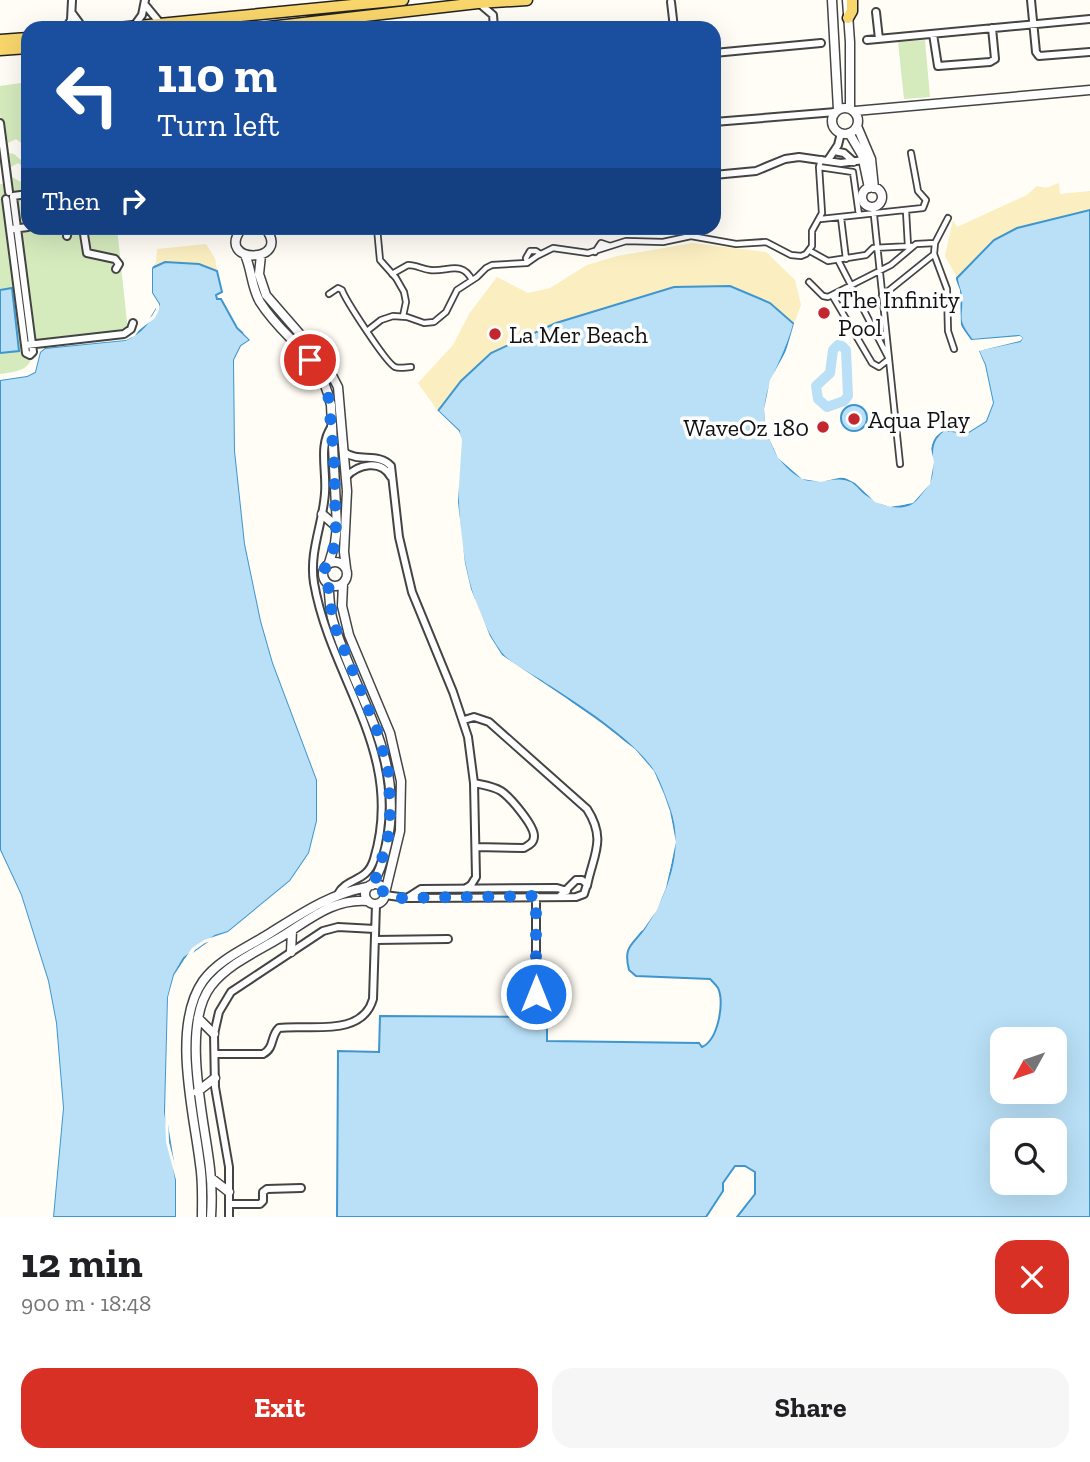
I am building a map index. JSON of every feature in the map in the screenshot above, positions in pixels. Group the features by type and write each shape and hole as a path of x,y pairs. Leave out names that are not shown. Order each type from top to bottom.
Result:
{"main road":[{"path":"207,21 230,20 340,3 403,0"},
{"path":"330,21 478,3 527,0"},
{"path":"848,18 852,11 849,0"},
{"path":"0,40 21,38"},
{"path":"0,50 21,48"}],"street":[{"path":"70,21 72,0"},
{"path":"832,0 837,111 833,123 845,133 864,160 872,188"},
{"path":"1031,0 1038,56 1090,52"},
{"path":"493,15 508,1"},
{"path":"671,1 673,21"},
{"path":"146,3 159,21"},
{"path":"139,21 146,3"},
{"path":"478,3 493,15 493,21"},
{"path":"72,12 77,21"},
{"path":"876,12 879,39"},
{"path":"848,18 852,110 870,156 872,188"},
{"path":"867,40 1090,19"},
{"path":"933,34 938,66 992,61 995,57 992,28"},
{"path":"721,52 821,43"},
{"path":"721,121 1090,90"},
{"path":"367,331 387,317 403,316 424,323 439,319 446,312 457,289 492,265 527,263 540,254 560,248 582,253 595,252 631,240 663,242 691,236 736,244 766,242 796,256 806,254 812,246 812,231 822,210 819,167 834,151 845,133 877,110"},
{"path":"0,123 28,345 124,334 131,329 133,323"},
{"path":"834,151 848,155 854,162"},
{"path":"820,219 859,215 873,209 884,196 881,190 872,188 863,191 861,198 864,204 873,209 920,210 926,200 918,191 911,153"},
{"path":"721,174 756,171 792,157 854,162 864,160"},
{"path":"819,167 853,172 859,215"},
{"path":"873,209 900,464"},
{"path":"906,211 911,246"},
{"path":"841,218 846,258"},
{"path":"947,218 935,243 934,254 947,289 948,331 954,349"},
{"path":"13,229 21,228"},
{"path":"84,235 87,253 116,259 116,270"},
{"path":"215,1054 264,1054 271,1048 274,1033 279,1028 336,1027 363,1016 369,1009 373,999 375,929 372,903 365,894 377,876 388,838 391,796 383,745 333,622 328,584 323,573 330,563 337,527 331,405 322,376 261,303 245,255 237,243 239,235"},
{"path":"211,1217 211,1178 197,1092 198,1018 203,999 219,976 334,905 350,900 372,903 383,900 400,831 401,781 390,733 357,657 343,613 341,598 343,584 348,576 346,477 339,395 335,379 326,364 266,295 259,274 261,255 270,243 269,235"},
{"path":"377,235 379,258 404,292 406,302 403,316"},
{"path":"810,251 825,260 838,260 867,254 877,248 911,246 921,242 935,243"},
{"path":"808,282 823,296 832,295 849,284 891,265 911,246"},
{"path":"882,296 934,254"},
{"path":"245,255 261,255"},
{"path":"838,260 889,359"},
{"path":"392,274 408,265 433,270 458,267 467,272 472,280"},
{"path":"330,294 338,288 342,290 352,311 362,321 390,364 399,368 411,367"},
{"path":"832,295 872,363 879,367 889,359"},
{"path":"332,426 324,440 325,489 313,550 313,578 329,638 366,724 377,757 381,780 382,818 371,867 362,878 343,886 338,894"},
{"path":"344,452 354,458 384,459 391,466 399,537 412,592 464,720 474,783 476,847 476,877 471,885 464,889"},
{"path":"346,477 357,468 377,466 388,471 393,480"},
{"path":"322,514 337,527"},
{"path":"330,563 339,562 346,568"},
{"path":"328,584 343,584"},
{"path":"346,682 358,688"},
{"path":"202,1217 200,1163 189,1101 189,1021 197,991 220,964 317,904 338,894 370,886 380,886 385,894 407,898 582,896 587,887 597,856 598,838 596,826 587,809 489,722 474,717 464,720"},
{"path":"474,783 492,787 508,797 534,835 530,845 524,848 476,847"},
{"path":"560,896 592,869"},
{"path":"476,877 487,889"},
{"path":"578,879 584,881 587,887"},
{"path":"407,898 421,889 558,888 567,891"},
{"path":"536,896 537,998 541,1002 563,1003"},
{"path":"229,1217 229,1167 215,1078 214,1034 219,1012 231,992 333,928 375,929"},
{"path":"291,952 292,931"},
{"path":"375,940 448,939"},
{"path":"198,1018 214,1034"},
{"path":"197,1092 215,1078"},
{"path":"211,1178 229,1192"},
{"path":"229,1204 260,1203 263,1201 263,1192 267,1189 302,1188"}],"green space":[{"path":"925,40 930,97 904,99 898,42"},
{"path":"21,83 21,143 16,139 8,143 9,153 21,160 21,165 18,163 11,167 12,177 21,182 21,235 118,235 128,331 35,343 32,358 25,367 15,372 0,374 0,353 19,351 12,289 0,290 0,184 4,184 4,188 10,188 0,114 0,86"}],"sand":[{"path":"1059,183 1060,194 1090,191 1090,210 994,240 957,278 945,256 953,220 957,227 1027,195 1037,186 1046,188"},
{"name":"La Mer Beach","path":"693,243 766,252 795,280 801,305 794,324 770,303 674,287 628,302 438,411 418,383 453,345 469,314 497,277 528,293 550,288 587,265 617,256"},
{"path":"206,244 215,258 217,271 183,262 152,268 156,262 157,249"}],"water":[{"path":"1090,210 1090,1217 737,1217 755,1194 755,1172 745,1166 735,1166 706,1217 337,1217 338,1051 379,1052 380,1016 547,1017 547,1041 699,1043 702,1047 712,1037 719,1020 720,994 710,979 636,976 629,970 628,951 660,901 671,871 675,839 669,808 655,773 630,745 587,711 510,661 490,636 474,600 464,560 459,519 459,431 438,411 461,381 491,353 556,323 674,287 730,286 770,303 794,324 766,399 768,431 780,458 792,471 805,479 846,479 883,504 906,505 912,503 929,483 933,444 937,437 944,430 967,433 986,421 993,403 985,365 978,350 1020,341 1022,338 1019,336 972,340 961,322 961,295 957,278 994,240 1017,228"},
{"path":"165,262 199,264 217,271 222,292 216,295 217,299 221,299 237,328 250,340 241,346 234,360 235,451 245,544 273,663 317,780 317,821 309,853 290,881 228,932 215,936 184,958 174,975 168,998 165,1112 176,1180 176,1217 53,1217 63,1108 56,1023 48,981 21,895 0,850 0,380 27,376 35,372 40,352 45,348 125,340 136,334 149,321 159,304 152,293 152,268"},
{"path":"12,288 19,351 0,353 0,290"},
{"name":"Aqua Play","path":"854,405 863,409 867,418 863,427 854,431 845,427 841,418 845,409"}],"pier":[{"path":"156,262 152,268 152,293 159,304 159,310 155,318 135,336 126,340 45,348 40,352 35,372 27,376 0,380 0,377 26,373 33,369 37,351 44,344 125,336 132,333 152,316 156,309 148,294 148,283 149,269"},
{"path":"954,275 960,290 961,326 971,340 1020,336 1023,338 979,351 985,365 993,403 986,421 967,433 944,430 934,438 931,448 934,462 930,484 913,503 890,507 875,502 855,483 843,477 821,482 802,479 778,458 766,432 764,409 770,380 786,351 795,320 798,324 789,353 773,381 768,410 769,431 781,455 804,475 821,478 843,474 857,480 877,499 890,504 911,499 926,482 931,436 944,427 966,429 983,419 989,402 975,349 1006,341 969,342 958,328 956,320 958,304"},
{"path":"245,331 253,340 244,348 238,360 238,451 248,543 276,662 321,779 320,821 312,854 293,884 230,935 205,943 195,950 178,976 171,998 168,1112 169,1142 179,1180 179,1217 176,1217 176,1180 166,1142 165,1112 168,997 174,975 192,948 204,940 228,932 290,881 309,853 317,821 317,780 273,663 245,544 235,451 234,360 241,346 250,340 243,333"},
{"path":"435,408 459,431 462,440 458,502 465,563 471,589 490,636 502,655 635,749 654,771 664,794 676,842 666,888 657,910 643,930 630,938 653,909 663,887 669,862 672,842 661,795 651,773 633,752 564,700 500,658 487,638 468,591 461,564 454,502 458,440 456,433 435,413"},
{"path":"0,850 21,895 48,981 56,1023 63,1108 53,1217 50,1217 60,1108 53,1024 45,982 18,896 0,858"}],"waterway":[{"path":"838,345 846,350 848,396 844,401 827,407 818,399 816,386 830,373 833,350 838,345"}],"place":[{"name":"The Infinity Pool","path":"824,313"},
{"name":"La Mer Beach","path":"495,334"},
{"name":"Aqua Play","path":"854,419"},
{"name":"WaveOz 180","path":"823,427"}],"route":[{"path":"310,360 325,381 331,405 337,527 330,563 323,576 328,584 333,622 379,735 389,775 391,796 388,838 372,884 380,886 385,895 398,898 536,896 536,994"}]}
